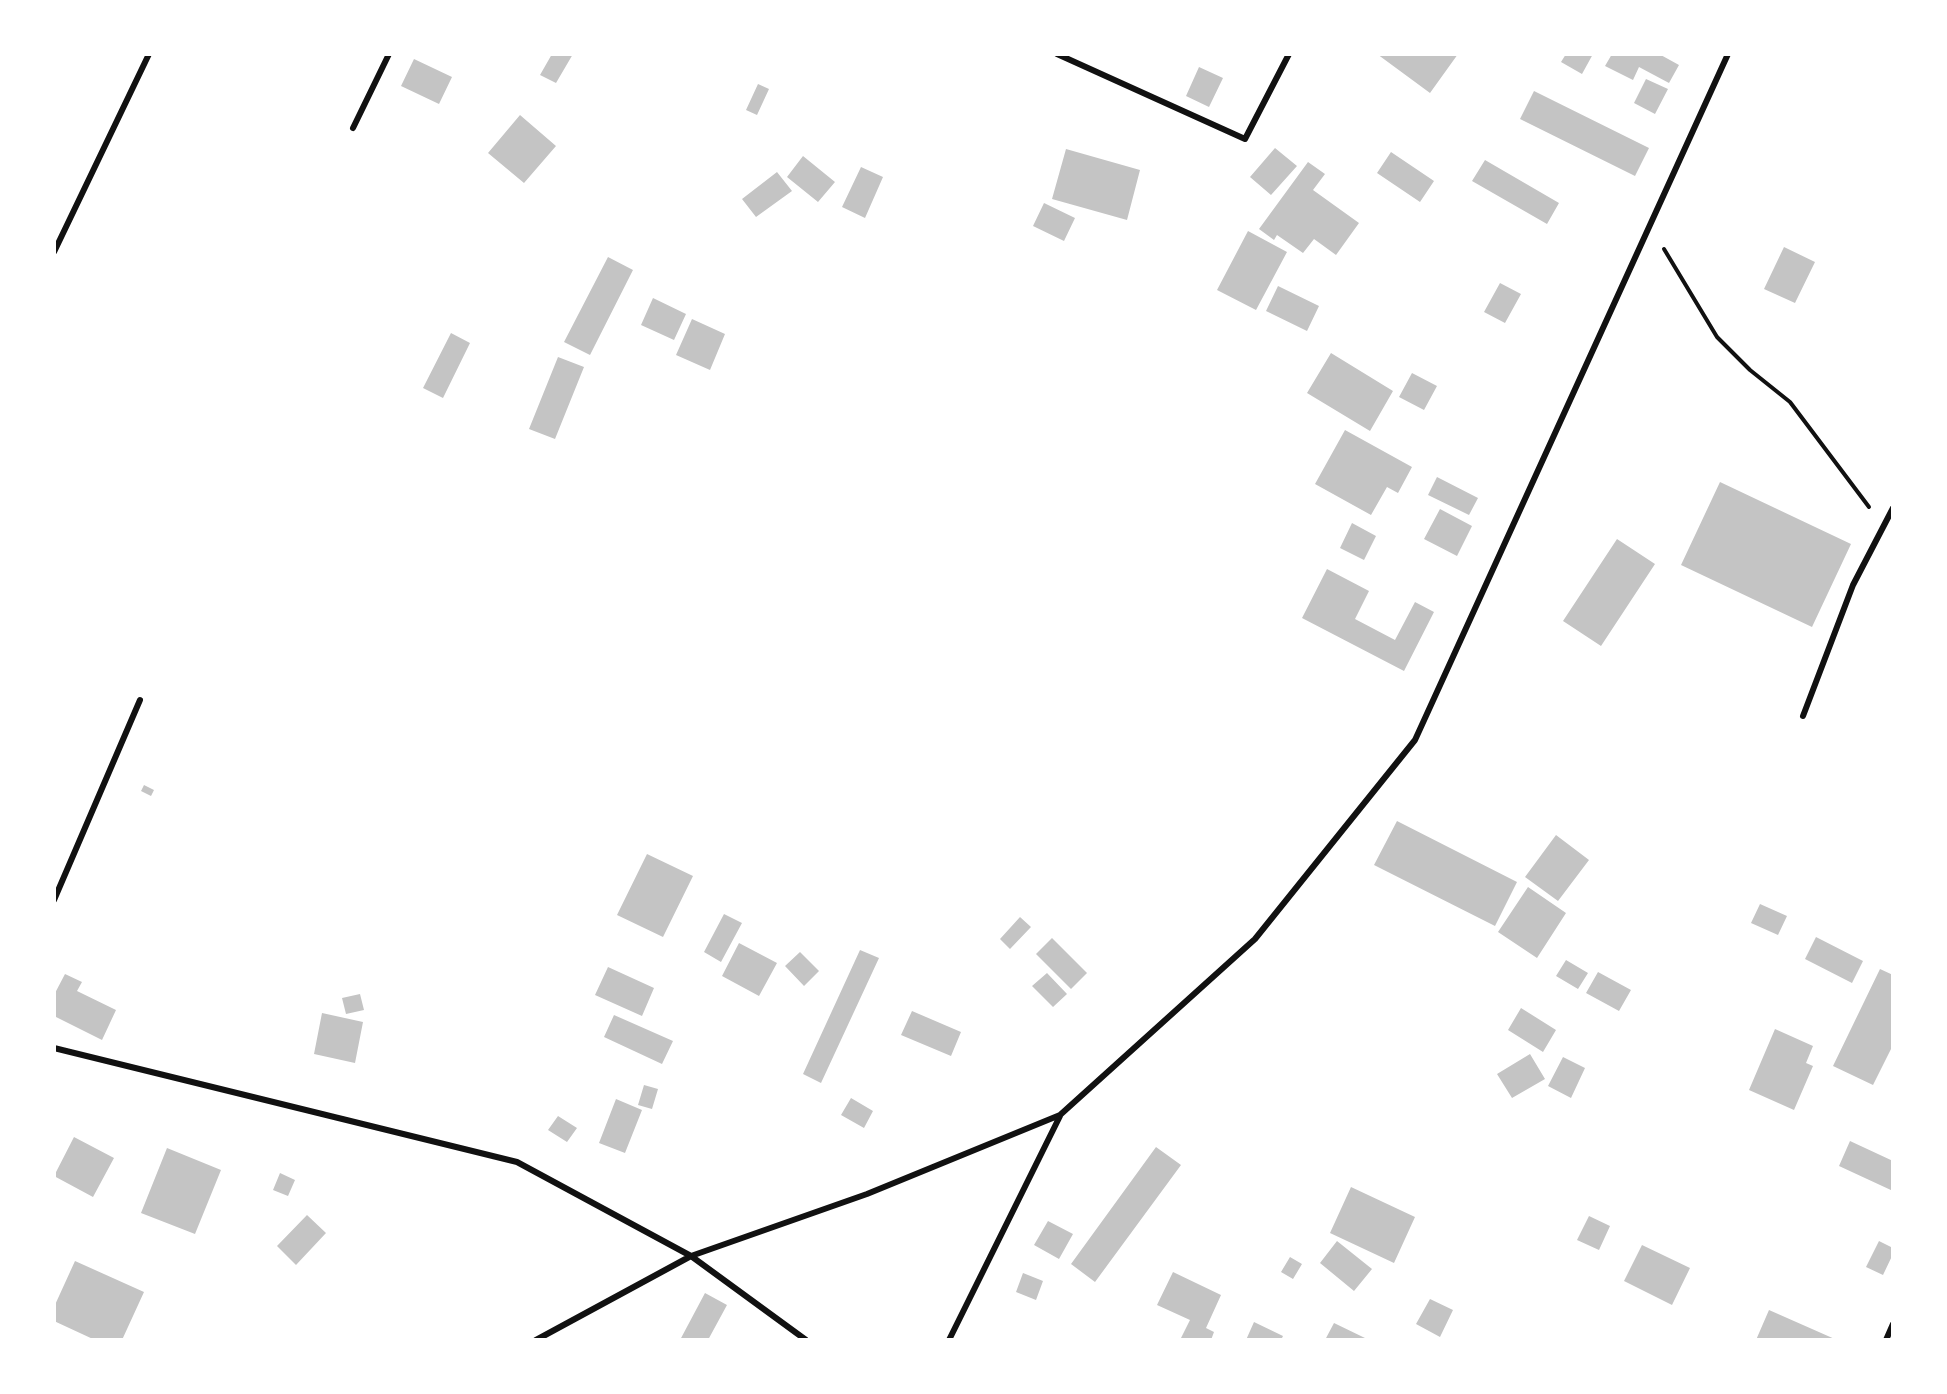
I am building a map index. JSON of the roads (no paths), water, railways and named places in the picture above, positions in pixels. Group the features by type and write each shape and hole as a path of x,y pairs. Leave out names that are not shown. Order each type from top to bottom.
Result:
{"street":[{"path":"54,252 149,54"},
{"path":"353,128 389,54"},
{"path":"1057,54 1245,139 1289,54"},
{"path":"536,1340 691,1256 867,1194 1060,1115 1255,939 1415,740 1728,54"},
{"path":"1803,716 1853,585 1893,508"},
{"path":"54,900 140,700"},
{"path":"54,1048 517,1162 691,1256 806,1340"},
{"path":"950,1340 1060,1115"},
{"path":"1886,1340 1893,1324"}]}
